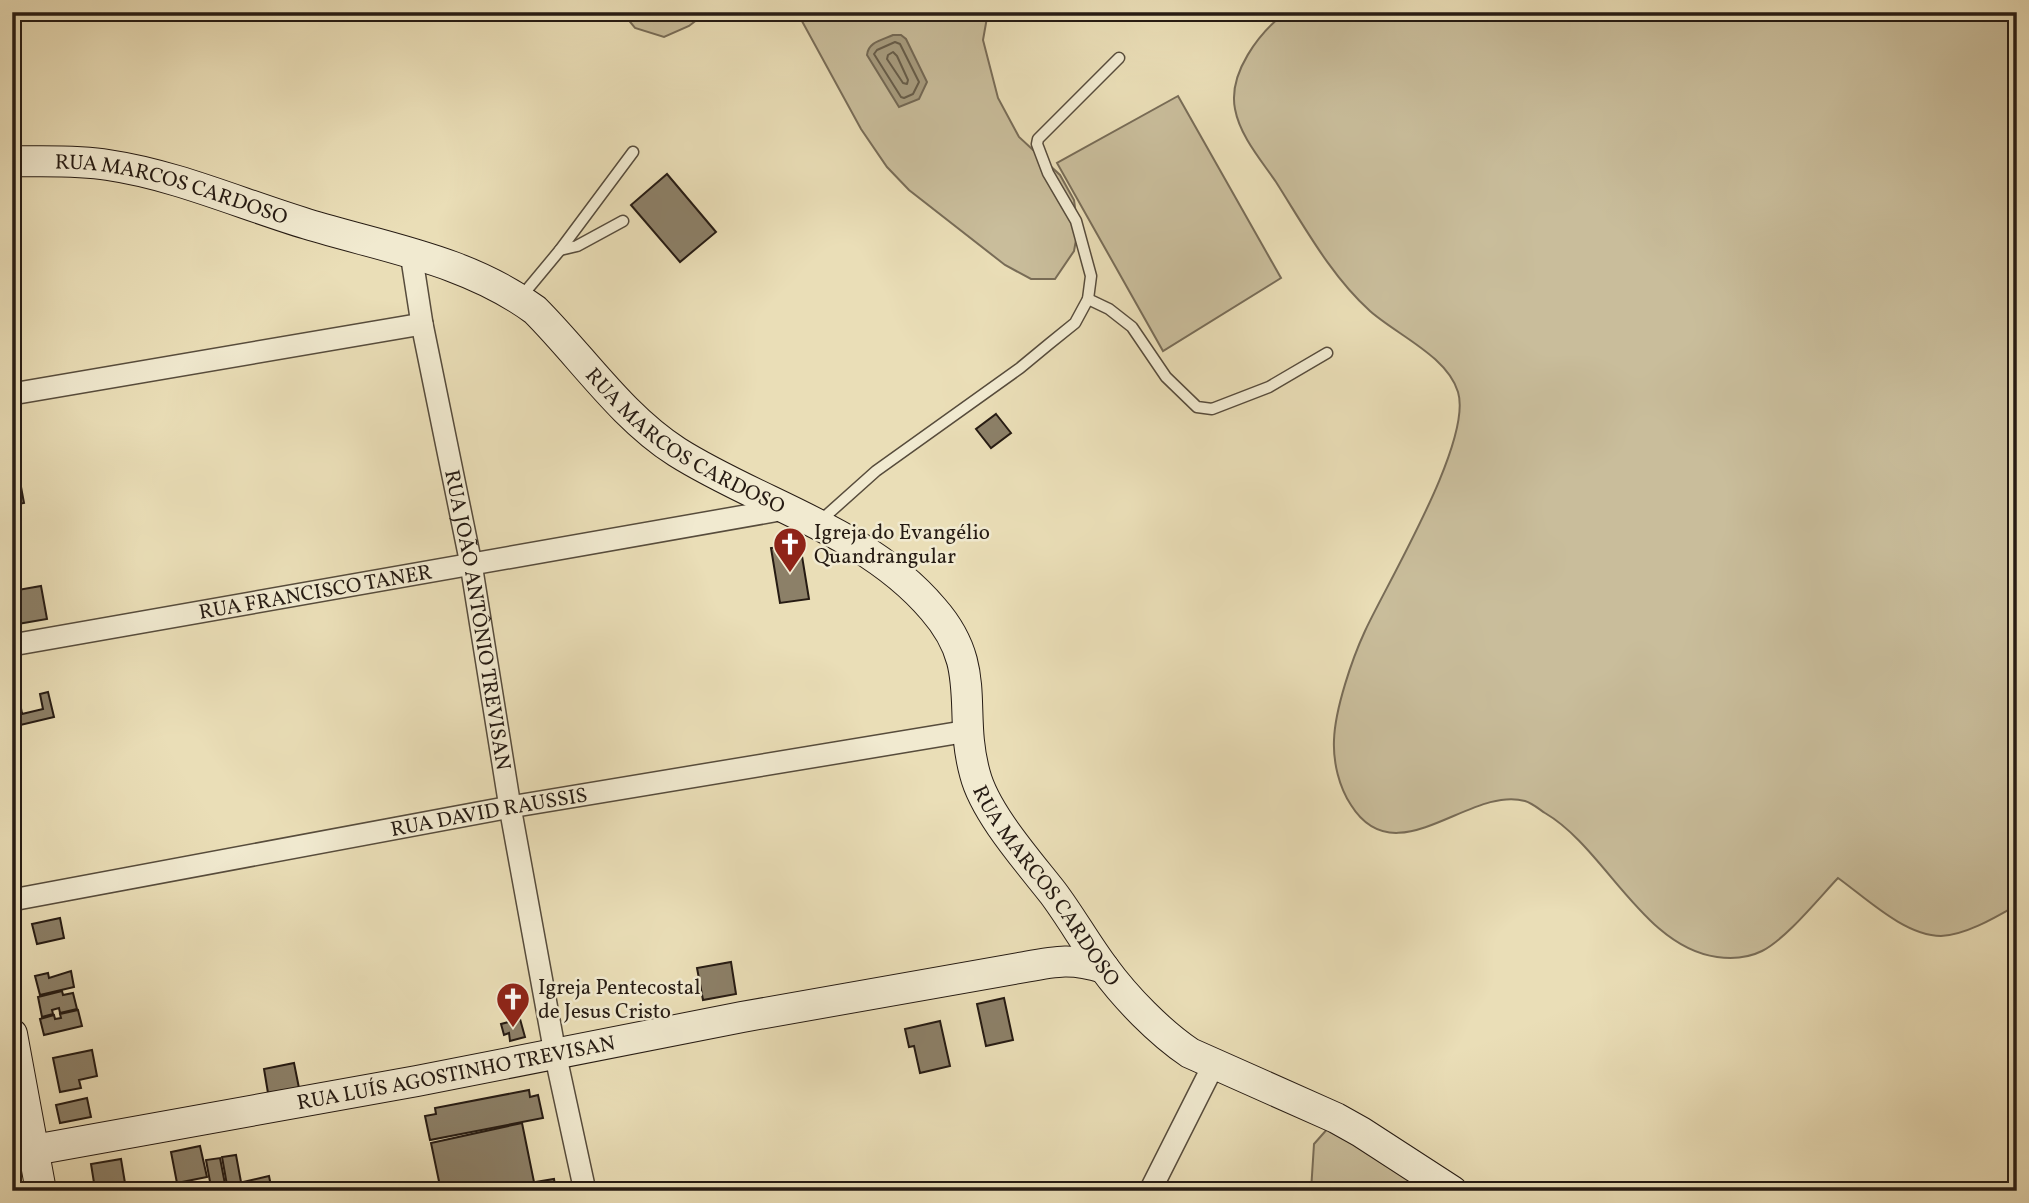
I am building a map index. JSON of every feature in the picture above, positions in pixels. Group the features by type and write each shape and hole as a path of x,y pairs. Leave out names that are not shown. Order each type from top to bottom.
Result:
{"street":[{"name":"RUA MARCOS CARDOSO","path":"12,161 78,162 131,169 476,274 520,299 547,322 647,430 677,452 817,523 877,559 902,577 933,608 954,636 964,666 971,759 981,792 1104,968 1172,1041 1189,1054 1336,1118 1452,1191"},
{"name":"RUA JOÃO ANTÔNIO TREVISAN","path":"411,253 422,324 471,564 510,807 555,1053 585,1191"},
{"path":"12,394 422,324"},
{"name":"RUA FRANCISCO TANER","path":"12,645 785,509"},
{"name":"RUA DAVID RAUSSIS","path":"12,900 510,807 968,731"},
{"name":"RUA LUÍS AGOSTINHO TREVISAN","path":"23,1152 1064,960 1104,968"},
{"path":"12,1034 23,1152 41,1191"},
{"path":"1150,1191 1214,1064"}],"lane":[{"path":"817,523 876,471 1020,368 1075,323 1088,299 1091,276 1086,251 1076,221 1048,173 1037,144 1038,139 1119,58"},
{"path":"520,299 633,152"},
{"path":"560,250 577,246 623,221"},
{"path":"1088,299 1109,309 1132,327 1166,377 1197,407 1212,410 1269,387 1327,353"}],"shaded area":[{"path":"622,12 707,12 689,26 664,37 635,28"},
{"path":"797,12 988,12 983,40 998,98 1019,137 1060,175 1074,200 1078,229 1074,251 1055,279 1031,279 1005,265 909,190 887,167 861,129"},
{"path":"1286,12 2017,12 2017,905 1980,925 1951,935 1927,934 1900,923 1838,878 1792,928 1771,945 1746,957 1717,957 1691,949 1667,935 1646,916 1567,829 1528,802 1504,800 1481,805 1411,831 1389,832 1369,825 1351,805 1340,782 1335,757 1335,728 1341,699 1365,631 1441,476 1453,443 1459,414 1458,392 1452,379 1432,357 1370,311 1343,282 1319,250 1241,129 1234,95 1241,68 1256,42"},
{"path":"1178,96 1281,278 1163,351 1057,163"},
{"path":"1329,1127 1462,1191 1311,1191 1314,1144"}],"water":[{"path":"893,35 901,35 906,39 927,82 919,99 899,107 867,55 873,44"}],"building":[{"path":"667,174 716,232 680,262 631,205"},
{"path":"996,414 1011,433 991,448 976,429"},
{"path":"18,471 24,503 12,505 12,472"},
{"name":"Igreja do Evangélio Quandrangular","path":"800,544 809,599 780,603 771,548"},
{"path":"41,586 47,619 12,625 12,591"},
{"path":"48,692 54,717 12,727 12,698 19,697 22,714 43,709 40,694"},
{"path":"60,918 64,938 37,944 32,924"},
{"path":"731,962 736,994 703,1000 697,968"},
{"path":"71,971 74,987 40,995 35,976 48,973 49,978"},
{"path":"62,991 63,995 73,993 77,1009 60,1013 59,1008 52,1010 53,1014 42,1017 38,997"},
{"path":"1004,998 1013,1040 986,1046 977,1004"},
{"path":"78,1010 82,1026 44,1035 40,1019 54,1015 55,1019 61,1018 60,1014"},
{"name":"Igreja Pentecostal de Jesus Cristo","path":"520,1019 525,1037 510,1041 509,1033 504,1035 501,1024"},
{"path":"940,1021 950,1066 920,1073 914,1046 909,1047 905,1029"},
{"path":"92,1050 97,1076 79,1080 81,1088 60,1092 53,1058"},
{"path":"294,1063 299,1088 268,1093 264,1069"},
{"path":"529,1090 530,1097 538,1095 543,1118 430,1140 425,1116 436,1114 435,1108"},
{"path":"87,1098 91,1117 60,1123 56,1105"},
{"path":"522,1123 534,1182 500,1189 500,1184 467,1191 441,1191 431,1143"},
{"path":"200,1146 207,1177 177,1183 171,1152"},
{"path":"236,1155 241,1182 227,1185 222,1157"},
{"path":"220,1158 225,1184 211,1187 206,1160"},
{"path":"121,1159 125,1183 95,1189 91,1164"},
{"path":"269,1176 272,1191 245,1191 243,1182"},
{"path":"554,1179 556,1191 525,1191 523,1184"},
{"path":"511,1187 512,1191 488,1191 500,1189"}],"place":[{"name":"Igreja do Evangélio Quandrangular","path":"790,574"},
{"name":"Igreja Pentecostal de Jesus Cristo","path":"513,1029"}]}
